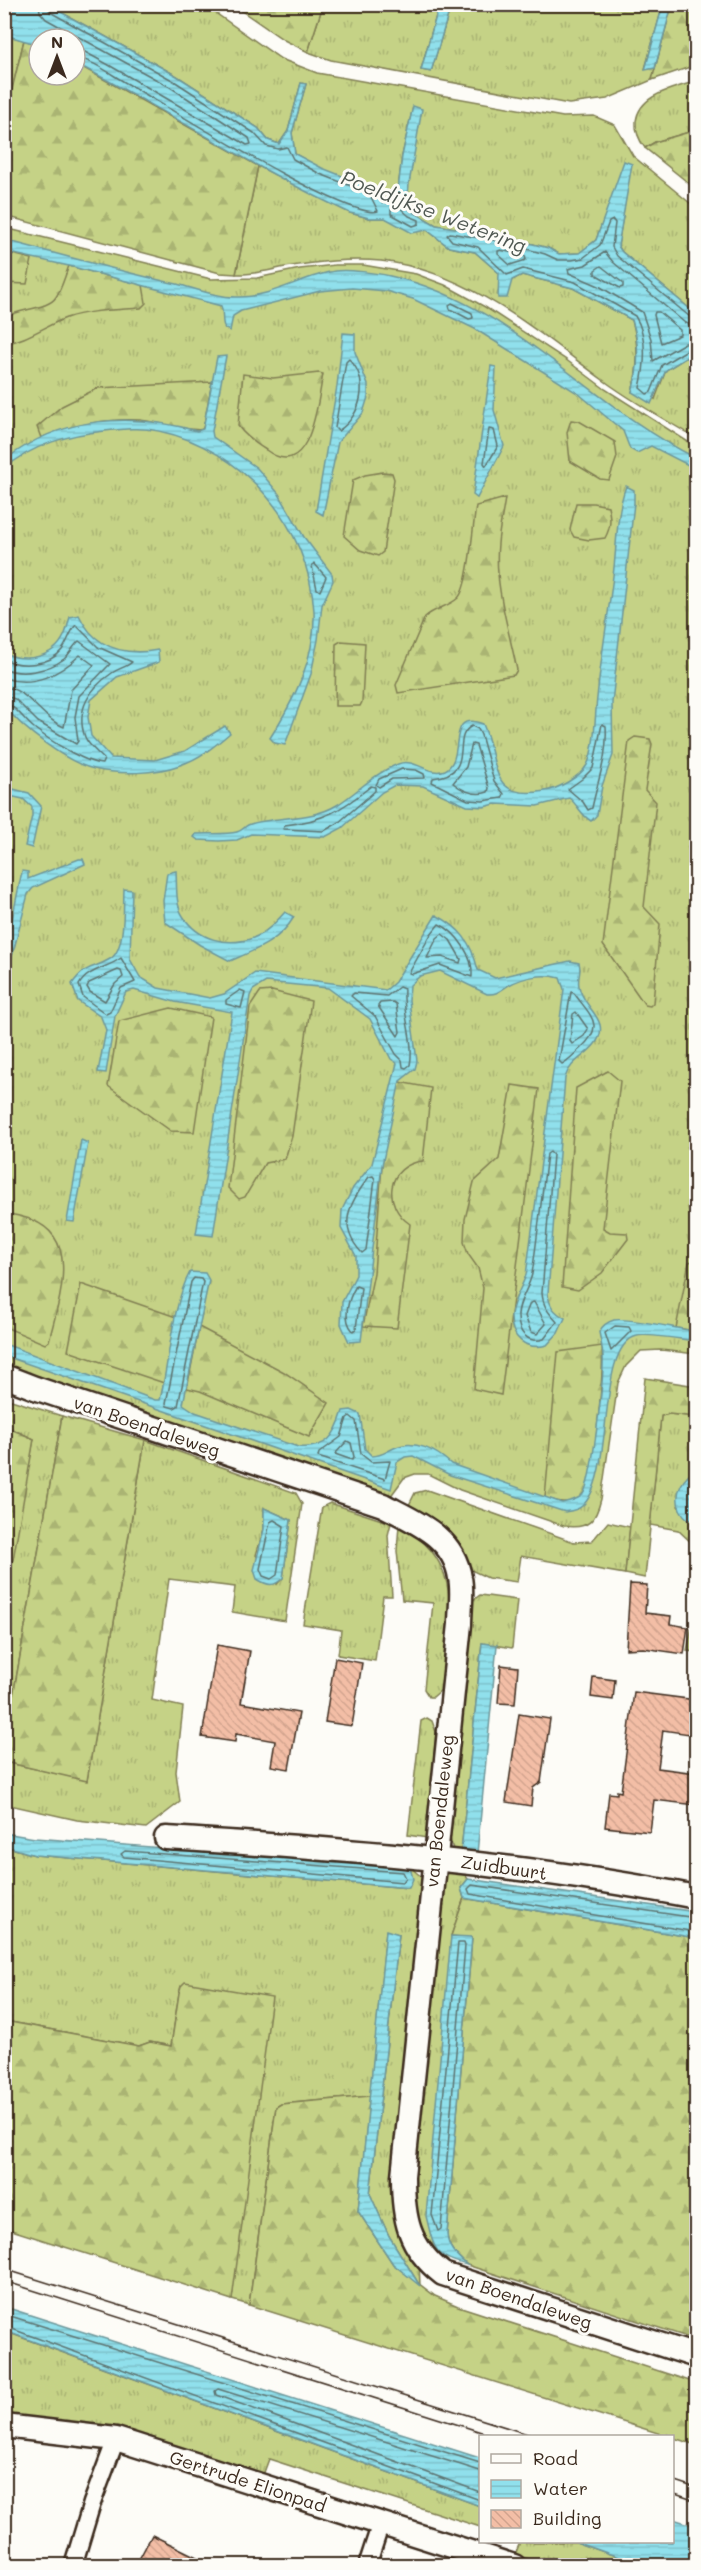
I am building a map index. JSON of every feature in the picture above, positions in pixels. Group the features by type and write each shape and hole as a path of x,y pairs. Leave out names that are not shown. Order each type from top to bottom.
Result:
{"street":[{"name":"van Boendaleweg","path":"4,1376 383,1505 435,1533 449,1549 460,1576 460,1624 403,2176 403,2200 414,2242 425,2260 443,2274 472,2286 696,2356"},
{"name":"Zuidbuurt","path":"166,1838 435,1858 636,1885 696,1897"},
{"name":"Gertrude Elionpad","path":"4,2426 116,2439 514,2565"},
{"path":"73,2565 92,2503 116,2439"},
{"path":"367,2565 381,2523"}],"green space":[{"path":"48,5 204,5 281,59 317,73 563,117 594,116 615,125 633,156 696,208 696,314 622,252 618,246 631,165 607,211 596,240 580,253 559,254 548,248 499,235 436,225 407,208 413,107 402,156 397,198 394,203 381,203 295,154 292,133 306,84 301,83 288,131 279,144 268,140 258,128 177,76"},
{"path":"233,5 323,5 308,52 284,40"},
{"path":"323,5 439,5 421,70 431,72 451,5 663,5 645,69 655,68 652,80 607,99 569,104 331,60 308,52"},
{"path":"672,5 696,5 696,65 652,80"},
{"path":"5,35 24,40 5,118"},
{"path":"24,40 27,41 27,87 87,87 87,70 258,166 236,274 220,273 5,216 5,118"},
{"path":"696,81 696,130 655,142 645,148 638,136 636,125 639,112 644,104 668,90"},
{"path":"696,130 696,189 645,148 655,142"},
{"path":"258,166 350,213 369,218 385,218 427,230 449,247 475,252 499,273 512,280 522,275 573,288 632,320 637,356 632,392 655,399 666,370 690,355 696,357 696,438 626,396 526,323 471,290 442,276 381,261 357,260 321,262 236,274"},
{"path":"5,228 211,279 257,278 300,269 335,265 363,265 416,274 445,285 485,307 565,359 605,389 696,447 696,1354 661,1350 641,1351 626,1366 618,1383 601,1499 594,1518 585,1525 564,1526 460,1490 428,1474 415,1474 404,1478 390,1497 5,1367"},
{"path":"4,252 32,259 27,284 5,283"},
{"path":"69,266 143,285 146,303 141,308 75,315 4,344 4,318 52,301 60,290"},
{"path":"243,374 273,378 323,374 310,434 302,448 293,456 281,458 266,450 238,426"},
{"path":"212,382 203,429 140,420 115,420 76,426 41,438 37,427 62,406 98,388"},
{"path":"571,420 579,421 615,442 617,457 609,480 600,479 570,461 567,432"},
{"path":"383,472 392,473 394,479 383,552 378,556 360,550 344,536 353,480"},
{"path":"505,498 498,544 498,575 517,670 514,675 398,693 396,685 425,617 454,601 462,592 468,569 476,506"},
{"path":"576,503 608,506 610,523 605,538 589,540 574,537 570,530"},
{"path":"341,641 365,643 360,706 335,706 336,644"},
{"path":"635,737 650,739 652,744 645,790 656,802 644,907 660,924 653,1003 650,1006 645,1005 603,945 629,741"},
{"path":"272,991 311,1001 292,1136 285,1159 265,1163 245,1197 239,1199 228,1188 250,1007 260,992"},
{"path":"171,1008 211,1017 194,1132 171,1131 108,1086 119,1021"},
{"path":"608,1071 620,1081 603,1228 610,1232 627,1233 628,1239 602,1273 578,1290 562,1287 576,1088"},
{"path":"394,1081 431,1088 423,1161 401,1170 392,1187 395,1207 410,1224 397,1328 363,1326 374,1273 382,1165"},
{"path":"512,1085 539,1089 501,1395 474,1389 483,1288 478,1268 468,1254 464,1242 465,1219 474,1182 499,1159"},
{"path":"4,1213 32,1220 47,1229 57,1242 62,1257 61,1291 49,1341 45,1344 5,1327"},
{"path":"696,1260 696,1331 676,1328 689,1262"},
{"path":"81,1284 176,1317 164,1383 68,1351"},
{"path":"199,1327 284,1372 329,1403 309,1437 200,1391 187,1388"},
{"path":"602,1346 598,1422 588,1483 584,1493 571,1502 545,1498 558,1352"},
{"path":"645,1378 696,1386 696,1417 669,1414 661,1416 645,1578 625,1574"},
{"path":"5,1398 62,1416 5,1742 5,1560 9,1564 34,1439 5,1426"},
{"path":"669,1414 696,1417 696,1482 694,1479 678,1506 689,1520 696,1519 696,1547 678,1530 650,1525 661,1416"},
{"path":"62,1416 145,1440 87,1781 5,1762 5,1742"},
{"path":"4,1426 34,1439 13,1560 9,1564 4,1560"},
{"path":"145,1440 296,1493 302,1504 285,1621 232,1612 235,1587 169,1579 152,1700 183,1707 176,1772 180,1802 146,1828 77,1820 5,1804 4,1762 87,1780","holes":["264,1508 291,1520 283,1578 277,1584 256,1555 264,1529"]},
{"path":"427,1490 574,1542 592,1541 608,1522 630,1527 625,1574 521,1556 517,1582 488,1578 471,1570 457,1546 408,1507 415,1493"},
{"path":"330,1503 391,1523 388,1535 392,1596 383,1596 375,1661 338,1655 341,1630 303,1624 322,1507"},
{"path":"399,1525 421,1540 436,1558 445,1577 449,1597 449,1619 441,1690 433,1697 429,1697 424,1689 433,1603 402,1600 397,1551"},
{"path":"480,1595 517,1600 512,1648 482,1643 461,1852 453,1850 449,1834 468,1615 472,1601"},
{"path":"696,1606 696,1652 687,1651"},
{"path":"427,1718 432,1721 436,1732 427,1838 408,1835 421,1721"},
{"path":"4,1846 35,1855 408,1888 410,1867 424,1879 393,2183 419,2262 420,2286 389,2236 370,2194 399,1934 386,1931 370,2096 281,2104 276,2107 249,2305 232,2300 236,2251 179,1993 171,2046 150,2042 139,2046 5,2021"},
{"path":"451,1872 465,1875 468,1879 461,1888 464,1898 451,1936 433,2245 447,2260 433,2257 410,2205 442,1884 445,1876"},
{"path":"464,1898 696,1938 696,2340 467,2265 451,2248 447,2234 472,1938 451,1936"},
{"path":"185,1982 272,1997 232,2300 5,2228 5,2021 139,2046 150,2042 171,2046 179,1993"},
{"path":"370,2096 358,2211 393,2264 435,2296 458,2306 696,2383 696,2445 674,2438 674,2435 664,2435 249,2305 276,2107 281,2104"},
{"path":"4,2331 479,2506 479,2527 269,2459 263,2475 114,2427 5,2417"},
{"path":"520,2543 579,2543 641,2565 550,2565 515,2555"}],"water":[{"path":"663,4 672,5 655,68 645,70"},
{"path":"4,5 48,5 177,76 258,128 268,140 279,144 288,131 301,83 306,84 292,133 295,154 322,168 373,188 382,203 394,203 397,198 402,156 413,106 422,109 407,208 436,225 499,235 548,248 559,254 579,253 596,240 624,161 632,164 618,246 622,252 696,314 696,357 690,355 666,370 651,404 632,392 638,356 632,320 573,288 522,275 512,280 507,298 498,298 499,273 475,252 449,247 427,230 412,233 385,218 369,218 350,213 280,178 87,69 87,27 27,27 27,41 5,35"},
{"path":"439,5 451,5 431,72 421,70"},
{"path":"5,240 224,296 263,294 335,271 384,275 434,289 474,308 512,331 620,411 657,436 696,458 696,469 651,446 637,453 630,449 623,431 579,394 475,329 413,299 386,291 352,288 320,291 241,311 233,316 230,331 225,329 221,306 69,266 5,252"},
{"path":"343,333 355,334 355,352 368,385 368,397 363,413 338,442 323,515 316,511 337,386"},
{"path":"226,356 212,431 213,437 257,468 279,494 304,537 332,574 333,581 322,605 311,674 285,745 275,743 270,738 302,678 311,645 314,611 309,579 299,549 285,521 244,473 218,455 190,440 159,431 139,429 65,438 26,453 5,469 5,460 26,445 73,426 122,420 147,421 197,431 203,429 217,357"},
{"path":"491,366 496,367 494,410 504,446 477,498 473,495"},
{"path":"626,486 634,490 634,503 612,703 613,755 602,786 597,815 591,821 569,798 537,806 495,804 484,807 467,806 423,786 395,785 382,792 342,828 325,837 251,834 237,840 219,841 198,840 194,837 196,834 237,832 256,822 322,812 337,805 381,772 398,764 410,763 433,771 445,770 455,756 460,729 464,723 471,721 483,724 499,776 504,784 513,790 526,793 550,790 579,774 590,759 593,742 619,519"},
{"path":"79,615 93,636 112,648 134,652 158,650 159,662 117,677 91,700 88,717 91,736 111,758 155,760 185,751 225,726 230,733 207,752 187,762 149,772 126,773 94,769 71,760 34,734 5,707 5,653 21,658 46,654 59,643 65,634 70,617"},
{"path":"5,787 29,793 41,806 32,848 25,846 32,807 23,799 5,795"},
{"path":"83,859 85,864 33,888 28,894 5,984 5,954 22,871 28,872 28,879"},
{"path":"176,871 180,911 189,924 205,936 223,941 243,941 262,933 285,912 294,917 274,939 230,961 165,922 163,901 167,873"},
{"path":"124,889 132,890 130,959 140,977 158,988 210,998 224,994 255,973 386,990 395,982 436,915 452,925 464,937 472,951 478,970 495,978 570,961 579,963 581,994 595,1014 601,1028 600,1036 595,1044 570,1067 565,1078 548,1293 553,1308 565,1318 558,1333 547,1345 532,1346 521,1341 513,1330 511,1315 526,1275 564,989 560,978 540,976 527,978 490,994 440,971 420,976 410,985 409,1000 417,1061 415,1069 400,1081 382,1165 361,1341 349,1342 341,1324 342,1302 356,1275 356,1256 341,1228 342,1210 353,1188 372,1164 397,1063 391,1059 370,1019 328,988 266,982 253,990 250,996 213,1236 196,1234 232,1012 175,1002 134,990 126,992 115,1016 106,1073 98,1072 106,1030 101,1017 78,1001 72,984 85,970 110,959 119,947 123,927"},
{"path":"81,1140 88,1143 74,1222 67,1221"},
{"path":"190,1272 205,1273 209,1280 183,1404 195,1412 298,1447 308,1447 328,1440 337,1428 343,1411 351,1410 360,1414 365,1449 372,1456 381,1455 402,1445 417,1445 425,1447 451,1464 562,1503 574,1500 583,1494 590,1471 603,1375 599,1332 602,1328 614,1320 642,1322 696,1331 696,1341 642,1335 624,1345 615,1363 599,1468 592,1490 582,1506 565,1512 450,1475 413,1456 405,1457 397,1462 391,1489 5,1356 5,1344 160,1400 175,1317"},
{"path":"689,1475 696,1482 696,1519 689,1520 680,1510 678,1498 681,1486"},
{"path":"264,1508 291,1520 283,1578 271,1584 257,1579 254,1570 264,1529"},
{"path":"482,1643 497,1645 477,1854 461,1852"},
{"path":"4,1833 35,1838 410,1867 413,1879 409,1888 35,1855 5,1846"},
{"path":"468,1879 696,1912 696,1938 464,1898 461,1888"},
{"path":"386,1930 399,1934 370,2194 389,2236 420,2286 393,2264 358,2211"},
{"path":"451,1936 472,1937 447,2234 451,2248 467,2265 447,2258 437,2250 426,2216"},
{"path":"5,2307 479,2458 479,2506 5,2331"},
{"path":"674,2519 696,2526 696,2565 641,2565 579,2543 674,2543"}],"building":[{"path":"630,1584 647,1585 645,1613 671,1616 670,1624 688,1627 684,1654 643,1648 626,1649"},
{"path":"217,1645 250,1651 241,1703 299,1713 289,1769 271,1766 275,1741 236,1734 235,1742 202,1737"},
{"path":"335,1658 362,1663 352,1726 325,1722"},
{"path":"501,1665 518,1667 515,1704 498,1703"},
{"path":"593,1677 615,1680 613,1700 591,1697"},
{"path":"634,1692 696,1700 696,1735 663,1730 658,1768 696,1773 696,1805 654,1800 650,1832 605,1827 609,1793 621,1792"},
{"path":"519,1714 550,1719 541,1782 533,1788 531,1806 506,1802"},
{"path":"152,2535 213,2565 136,2565"}],"tram line":[{"path":"4,2269 531,2435"},
{"path":"4,2281 491,2435"},
{"path":"674,2481 696,2488"},
{"path":"674,2494 696,2501"}],"water label":[{"name":"Poeldijkse Wetering","path":"434,211"}]}
